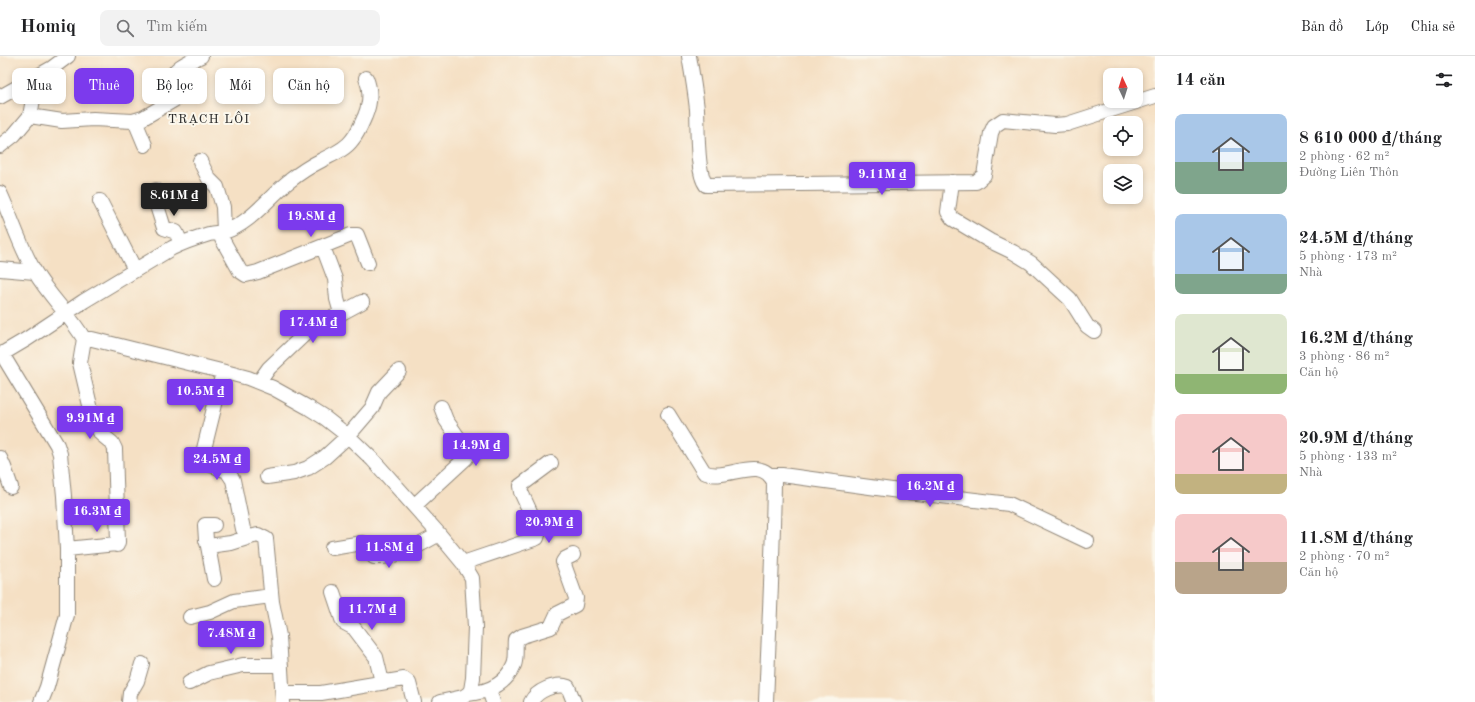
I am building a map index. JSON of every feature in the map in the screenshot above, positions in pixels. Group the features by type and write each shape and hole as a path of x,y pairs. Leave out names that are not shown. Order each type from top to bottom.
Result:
{"street":[{"path":"53,68 60,64 68,56"},
{"path":"30,116 62,121 93,119 135,121 179,97 180,90 172,79 173,74 179,68 201,56"},
{"path":"688,56 697,108 700,168 702,180 706,185 976,182 984,175 991,134 994,126 1003,120 1055,125 1067,124 1155,96"},
{"path":"41,702 47,687 67,615 67,549 59,448 1,355 27,340 65,313 181,243 197,237 224,232 254,215 269,198 289,181 342,149 351,142 360,128 367,111 369,86 366,78"},
{"path":"0,96 12,90"},
{"path":"0,146 14,134 30,116 32,104"},
{"path":"135,121 145,145"},
{"path":"200,162 209,179 218,187 223,207 224,232 222,239 240,271 246,275 258,272 346,237 356,235 368,263"},
{"path":"952,182 948,212 953,219 1031,263 1070,299 1087,326 1094,331"},
{"path":"156,190 158,209 164,228 176,232 181,243"},
{"path":"0,193 23,250 35,272 77,327 84,339 80,364 93,418 101,434 112,443 115,449 117,545 67,549"},
{"path":"100,201 135,270"},
{"path":"323,247 335,279 337,299 342,313"},
{"path":"0,269 35,272"},
{"path":"259,382 268,368 308,331 362,302"},
{"path":"84,339 92,339 259,382 309,408 348,436 373,460 439,534 463,563 472,578 474,605 473,678 471,690 463,697 440,702"},
{"path":"267,477 294,473 308,468 325,457 348,436 372,408 379,392 399,371"},
{"path":"224,372 201,461 227,471 233,480 244,529 247,536 250,537"},
{"path":"414,506 466,458 468,454 446,420 441,407"},
{"path":"668,414 704,472 713,475 759,469 771,475 782,475 1009,504 1087,541"},
{"path":"0,458 11,487"},
{"path":"463,563 537,538 539,531 520,492 520,486 550,463"},
{"path":"766,702 770,590 774,532 774,482 771,475"},
{"path":"214,524 205,525 206,540 214,579"},
{"path":"332,548 362,543 368,546 374,557 397,555 414,548 439,534"},
{"path":"208,546 230,543 258,535 266,539 271,596 279,636 283,698 404,679 410,683 414,702"},
{"path":"468,694 491,696 514,665 516,640 522,636 551,627 557,614 575,605 576,598 563,562 565,559 573,555"},
{"path":"334,592 343,622 354,628 376,657 382,682"},
{"path":"190,617 210,612 234,600 271,596"},
{"path":"129,702 130,693 137,681 142,664"},
{"path":"189,683 208,673 243,665 281,665"},
{"path":"531,702 533,697 544,690 554,686 564,685 568,687 574,702"}],"district":[{"name":"TRẠCH LÔI","path":"209,119"}]}
